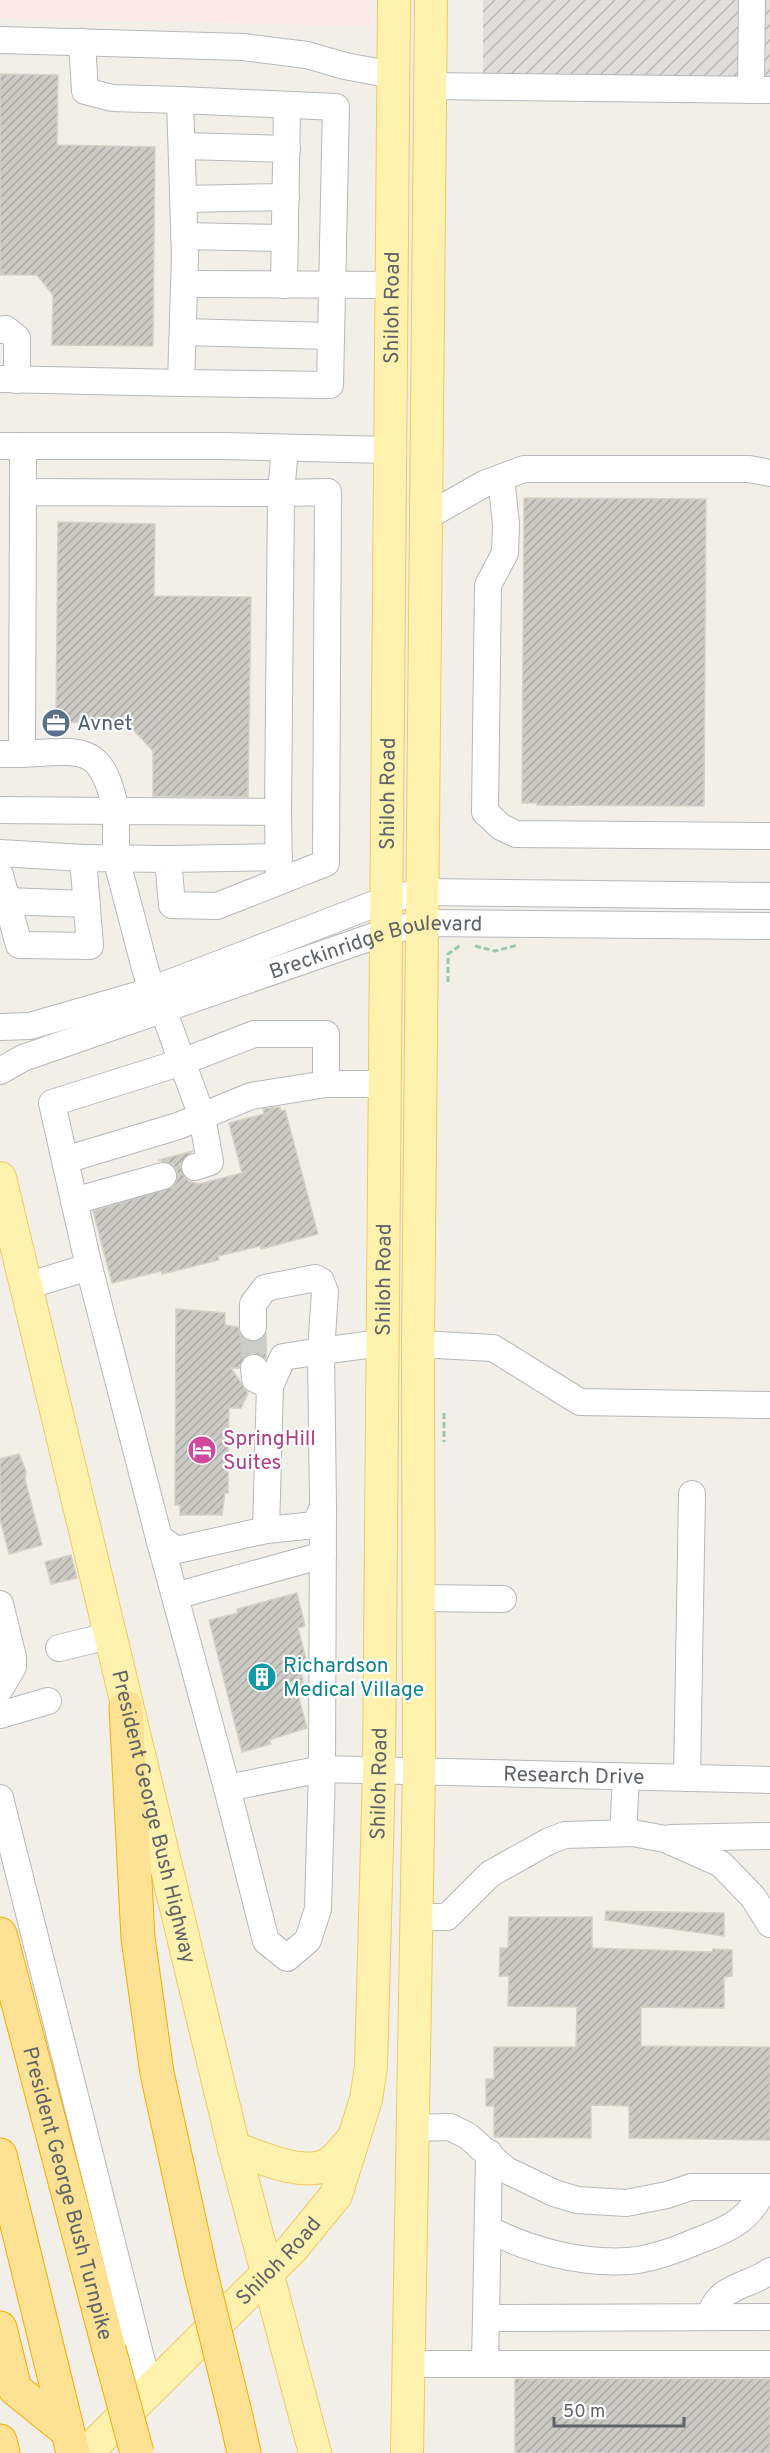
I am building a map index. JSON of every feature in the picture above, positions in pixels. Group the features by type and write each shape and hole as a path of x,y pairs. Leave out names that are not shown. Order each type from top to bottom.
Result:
{"highway":[{"path":"126,1707 138,1938 157,2073 201,2274 244,2453"},
{"name":"President George Bush Turnpike","path":"0,1934 137,2453"},
{"path":"0,2155 66,2430"},
{"path":"0,2328 15,2389 66,2430"},
{"path":"0,2441 3,2453"}],"main road":[{"name":"Shiloh Road","path":"66,2430 267,2274 292,2249 336,2195 366,2099 371,2067 379,1771 394,0"},
{"name":"Shiloh Road","path":"407,2453 419,1772 418,1344 431,0"},
{"path":"393,75 430,86"},
{"name":"President George Bush Highway","path":"0,1178 234,2148 315,2453"},
{"path":"381,1343 418,1344"},
{"path":"234,2148 294,2168 309,2169 327,2165 355,2137"}],"street":[{"path":"430,86 760,90 752,0"},
{"path":"0,40 243,47 306,55 345,66 393,75"},
{"path":"0,330 6,329 17,338 9,380 330,385 336,107 112,98 85,91 82,42"},
{"path":"180,100 184,199 181,383"},
{"path":"284,285 287,105"},
{"path":"183,146 287,149"},
{"path":"184,199 286,197"},
{"path":"184,236 285,238"},
{"path":"184,284 390,285"},
{"path":"183,332 331,336"},
{"path":"195,1167 210,1162 202,1116 157,999 116,858 116,811 111,787 101,767 89,754 79,751 11,754 23,492 12,446 389,450"},
{"path":"279,870 282,493 285,448"},
{"path":"426,517 484,484 524,469 749,469 770,473"},
{"path":"501,478 506,524 505,553 488,585 485,812 501,827 516,834 770,836"},
{"path":"0,854 168,859 279,870 326,863 328,492 23,492"},
{"path":"0,810 278,812"},
{"path":"0,875 19,945 90,946 83,858"},
{"path":"168,859 172,905 217,906 279,870"},
{"name":"Breckinridge Boulevard","path":"0,1071 23,1058 385,900 422,892 770,896"},
{"path":"6,901 87,904"},
{"name":"Breckinridge Boulevard","path":"0,1027 30,1026 70,1017 141,994 157,999 422,923 770,926"},
{"path":"253,1327 253,1304 265,1288 315,1278 321,1281 325,1292 321,1351 322,1769 318,1909 308,1940 287,1958 266,1941 88,1267 52,1102 182,1062 254,1034 326,1034 326,1084"},
{"path":"65,1160 178,1126 251,1096 326,1084 384,1084"},
{"path":"74,1201 163,1176"},
{"path":"26,1286 88,1267"},
{"path":"266,1530 262,1377 284,1357 381,1343"},
{"path":"418,1344 493,1348 580,1402 770,1405"},
{"path":"687,1778 692,1494"},
{"path":"159,1538 177,1550 266,1530 315,1525 323,1507"},
{"path":"175,1596 323,1555"},
{"path":"418,1598 503,1599"},
{"path":"0,1604 14,1667 0,1689"},
{"path":"59,1648 96,1639"},
{"path":"0,1715 48,1701"},
{"name":"Research Drive","path":"227,1788 322,1769 770,1780"},
{"path":"623,1833 626,1777"},
{"path":"0,1798 146,2378"},
{"path":"416,1917 447,1917 490,1874 549,1841 565,1835 623,1833 665,1839 770,1836"},
{"path":"665,1839 721,1864 753,1897 770,1923"},
{"path":"413,2128 450,2127 468,2136 516,2176 577,2200 627,2203 667,2195 691,2187 767,2187"},
{"path":"485,2363 489,2153"},
{"path":"488,2229 518,2244 583,2260 631,2261 673,2251 729,2229 756,2206 767,2187"},
{"path":"710,2317 712,2304 723,2293 770,2271"},
{"path":"486,2318 770,2317"},
{"path":"408,2364 770,2364"}],"path":[{"path":"448,983 448,954 464,943 495,951 510,949 526,941"}],"shaded area":[{"path":"0,0 371,0 371,26 0,19"},
{"path":"483,0 770,0 770,85 483,88"}],"building":[{"path":"0,74 58,75 57,145 155,147 153,346 52,345 53,295 37,275 0,275"},
{"path":"524,498 706,499 704,806 522,803"},
{"path":"58,522 155,524 154,596 251,597 248,797 153,796 153,751 127,723 56,722"},
{"path":"280,1107 281,1111 285,1110 318,1234 261,1249 260,1246 218,1256 219,1260 162,1274 161,1271 112,1283 93,1211 173,1187 177,1180 177,1171 173,1165 159,1160 192,1151 180,1165 185,1178 191,1182 199,1184 242,1173 229,1123 264,1114 263,1109"},
{"name":"SpringHill Suites","path":"176,1309 225,1313 225,1325 238,1327 240,1335 246,1340 260,1340 266,1334 266,1359 252,1353 245,1356 239,1368 231,1368 248,1393 241,1408 229,1408 228,1493 225,1493 222,1515 180,1515 180,1505 175,1505"},
{"path":"19,1454 26,1471 25,1479 42,1545 9,1554 0,1519 0,1459"},
{"path":"71,1555 77,1578 51,1584 45,1562"},
{"name":"Richardson Medical Village","path":"297,1593 305,1626 298,1628 306,1659 298,1661 306,1693 298,1694 307,1728 269,1740 271,1744 242,1752 209,1620 238,1613 237,1609"},
{"path":"606,1911 724,1913 724,1936 605,1920"},
{"path":"509,1917 592,1917 592,1948 712,1952 713,1949 732,1950 732,1976 724,1977 724,2008 641,2007 641,2046 770,2047 770,2140 629,2138 629,2106 591,2105 591,2138 494,2137 494,2106 486,2106 486,2079 494,2079 494,2047 576,2047 577,2007 508,2006 509,1976 499,1976 500,1948 508,1948"},
{"path":"515,2379 770,2379 770,2453 515,2453"}],"tunnel":[{"path":"253,1327 254,1368"}],"place":[{"name":"Avnet","path":"56,723"},
{"name":"SpringHill Suites","path":"202,1450"},
{"name":"Richardson Medical Village","path":"262,1677"}]}
